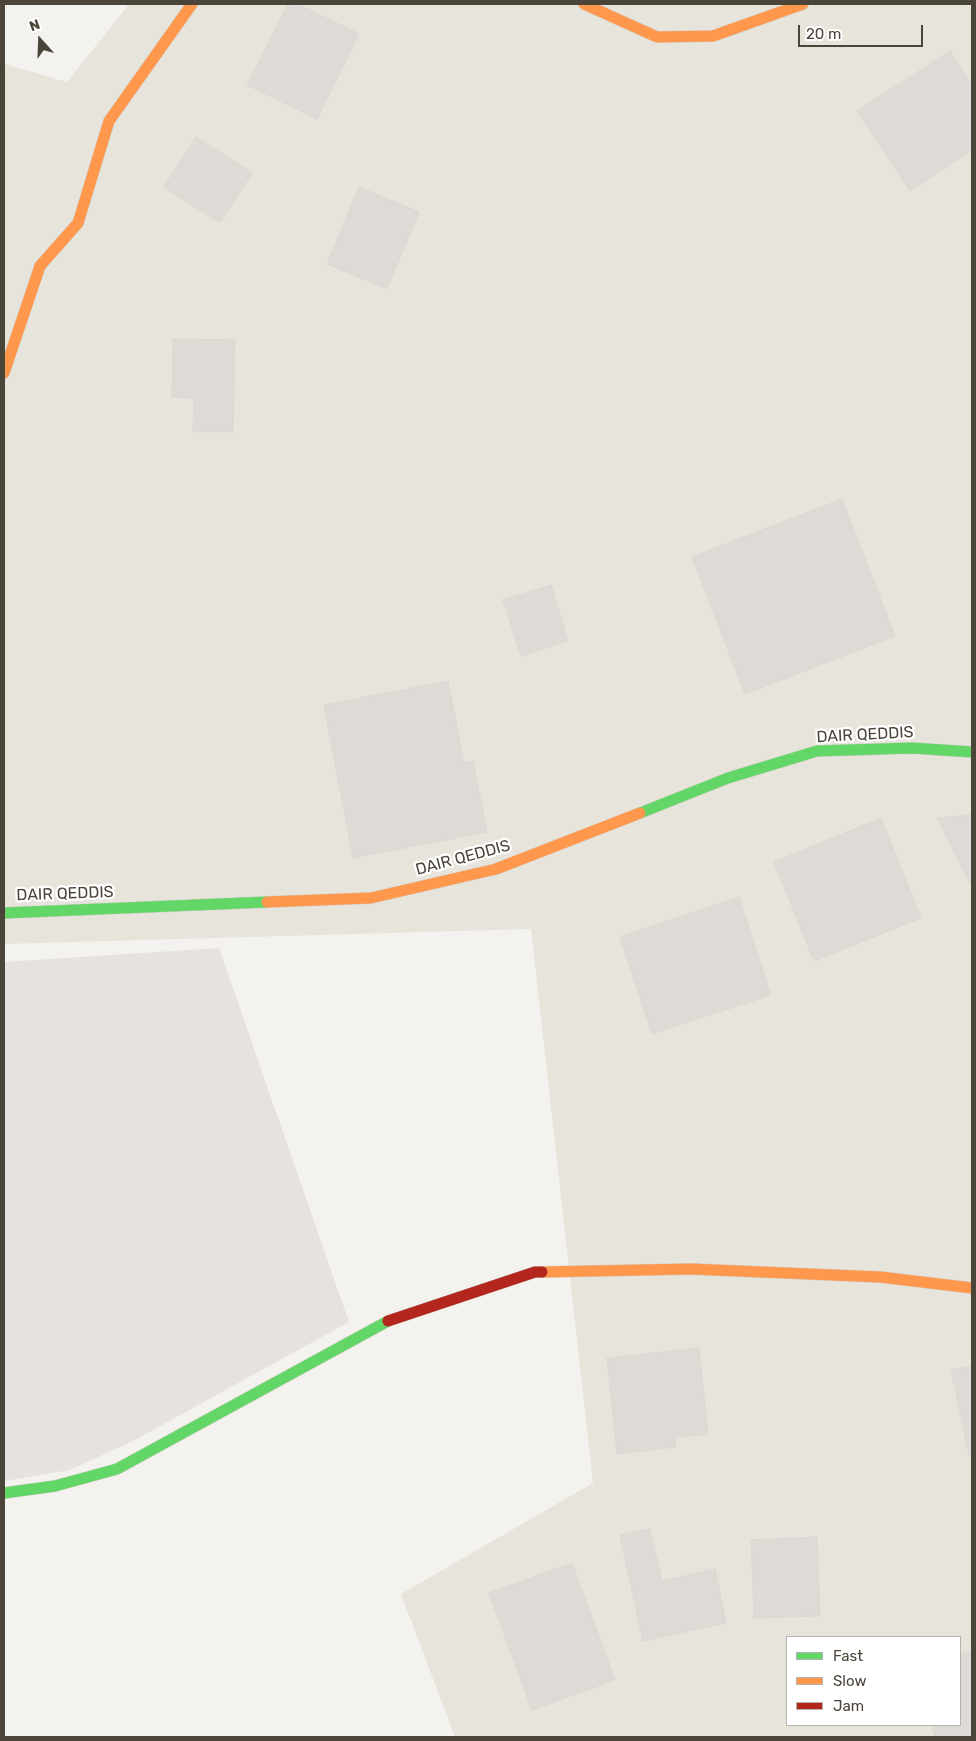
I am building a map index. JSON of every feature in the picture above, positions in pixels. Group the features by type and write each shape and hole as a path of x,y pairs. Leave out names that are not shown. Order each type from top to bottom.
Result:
{"street":[{"path":"4,373 40,266 78,223 109,121 192,4"},
{"path":"584,4 657,37 714,36 803,4"},
{"name":"DAIR QEDDIS","path":"4,913 371,898 496,869 728,778 818,752 912,748 972,752"},
{"path":"4,1494 55,1486 117,1469 382,1323 535,1272 691,1269 880,1277 972,1288"}],"shaded area":[{"path":"129,4 972,4 972,1737 455,1737 401,1594 593,1483 531,929 4,944 4,64 67,82"},
{"path":"219,948 349,1322 133,1441 70,1470 4,1481 4,962"}],"building":[{"path":"288,4 298,4 359,34 317,119 247,85"},
{"path":"950,51 972,85 972,96 968,99 972,105 972,150 910,191 857,111"},
{"path":"196,137 252,173 220,223 164,187"},
{"path":"359,187 419,212 387,289 327,264"},
{"path":"173,339 235,340 233,432 193,432 194,398 172,397"},
{"path":"842,499 895,636 745,694 692,557"},
{"path":"551,585 568,641 521,656 503,600"},
{"path":"448,681 464,763 473,761 487,832 353,858 324,705"},
{"path":"972,815 972,887 937,818"},
{"path":"881,818 921,918 814,961 774,862"},
{"path":"739,897 771,995 652,1034 620,937"},
{"path":"699,1348 708,1434 675,1437 676,1447 617,1454 607,1358"},
{"path":"972,1366 972,1454 969,1455 951,1370"},
{"path":"650,1529 662,1581 715,1569 726,1623 643,1641 620,1535"},
{"path":"817,1537 820,1616 754,1618 751,1540"},
{"path":"572,1563 615,1680 532,1710 489,1593"},
{"path":"972,1650 972,1737 935,1737 931,1726 961,1726 961,1655"}],"traffic: fast":[{"path":"640,813 728,778 817,751 912,748 972,752"},
{"path":"4,913 267,902"},
{"path":"4,1493 55,1486 117,1469 388,1321"}],"traffic: slow":[{"path":"4,373 40,266 78,223 109,121 192,4"},
{"path":"584,4 657,37 713,36 803,4"},
{"path":"267,902 371,898 496,869 640,813"},
{"path":"542,1272 691,1269 880,1277 972,1288"}],"traffic: jam":[{"path":"388,1321 535,1272 542,1272"}]}
